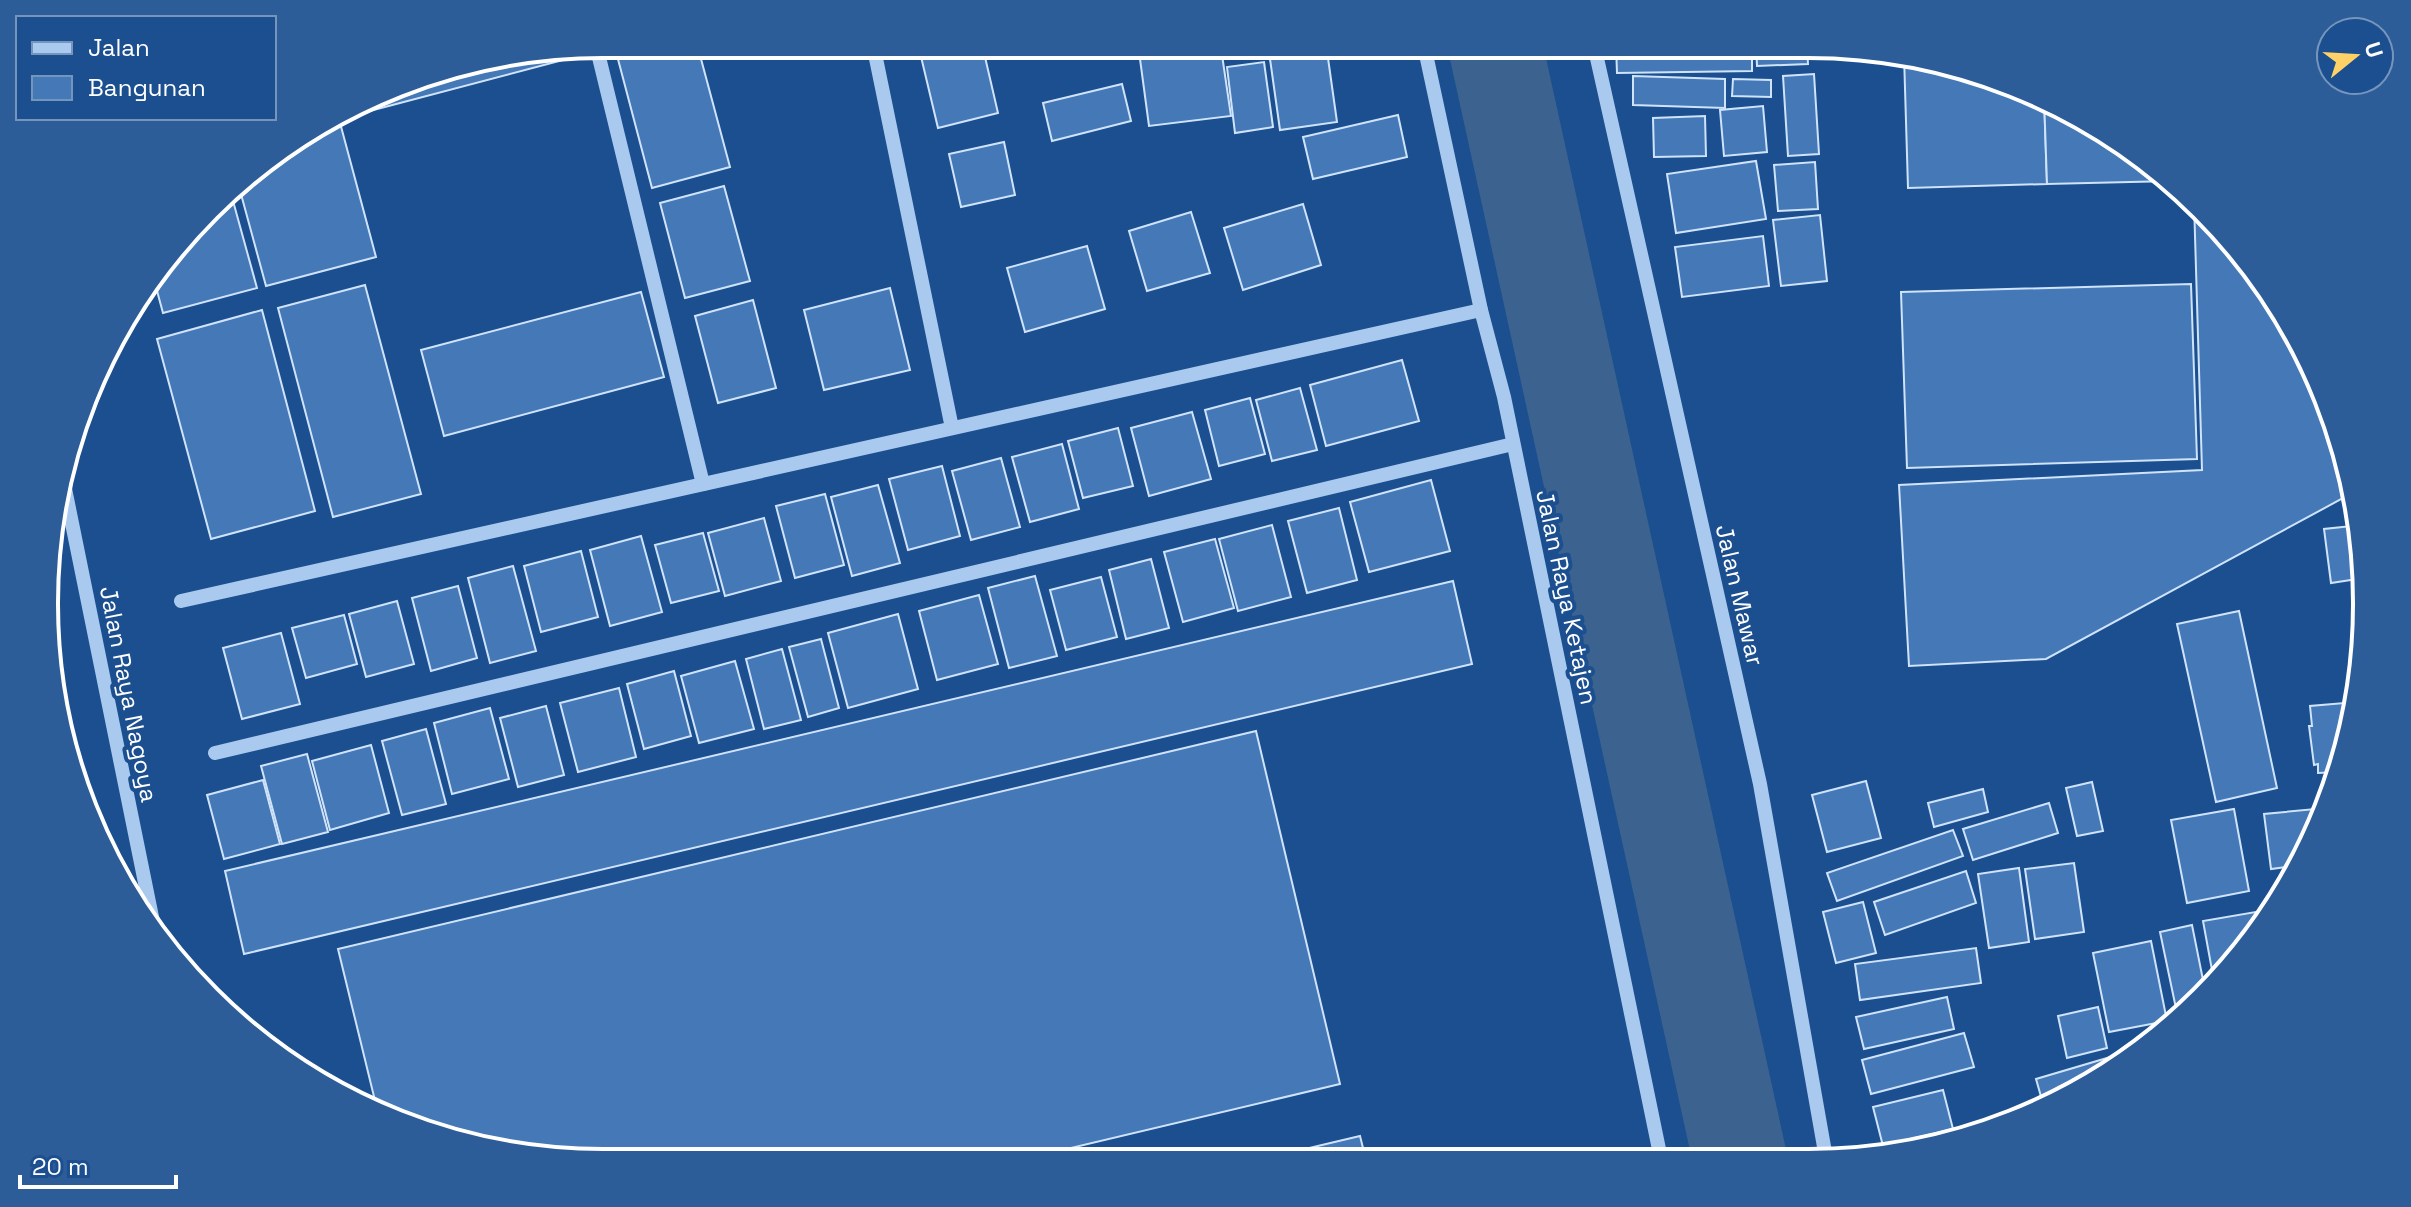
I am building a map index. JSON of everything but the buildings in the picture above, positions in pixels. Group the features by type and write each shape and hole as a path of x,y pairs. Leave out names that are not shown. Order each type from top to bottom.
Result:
{"street":[{"path":"599,58 703,484"},
{"path":"876,58 952,428"},
{"name":"Jalan Raya Ketajen","path":"1427,58 1481,310 1504,397 1659,1149"},
{"name":"Jalan Mawar","path":"1597,58 1760,784 1824,1149"},
{"path":"181,601 1481,310"},
{"path":"215,753 1513,444"},
{"name":"Jalan Raya Nagoya","path":"67,501 150,907"}],"waterway":[{"path":"1498,58 1738,1149"}]}
